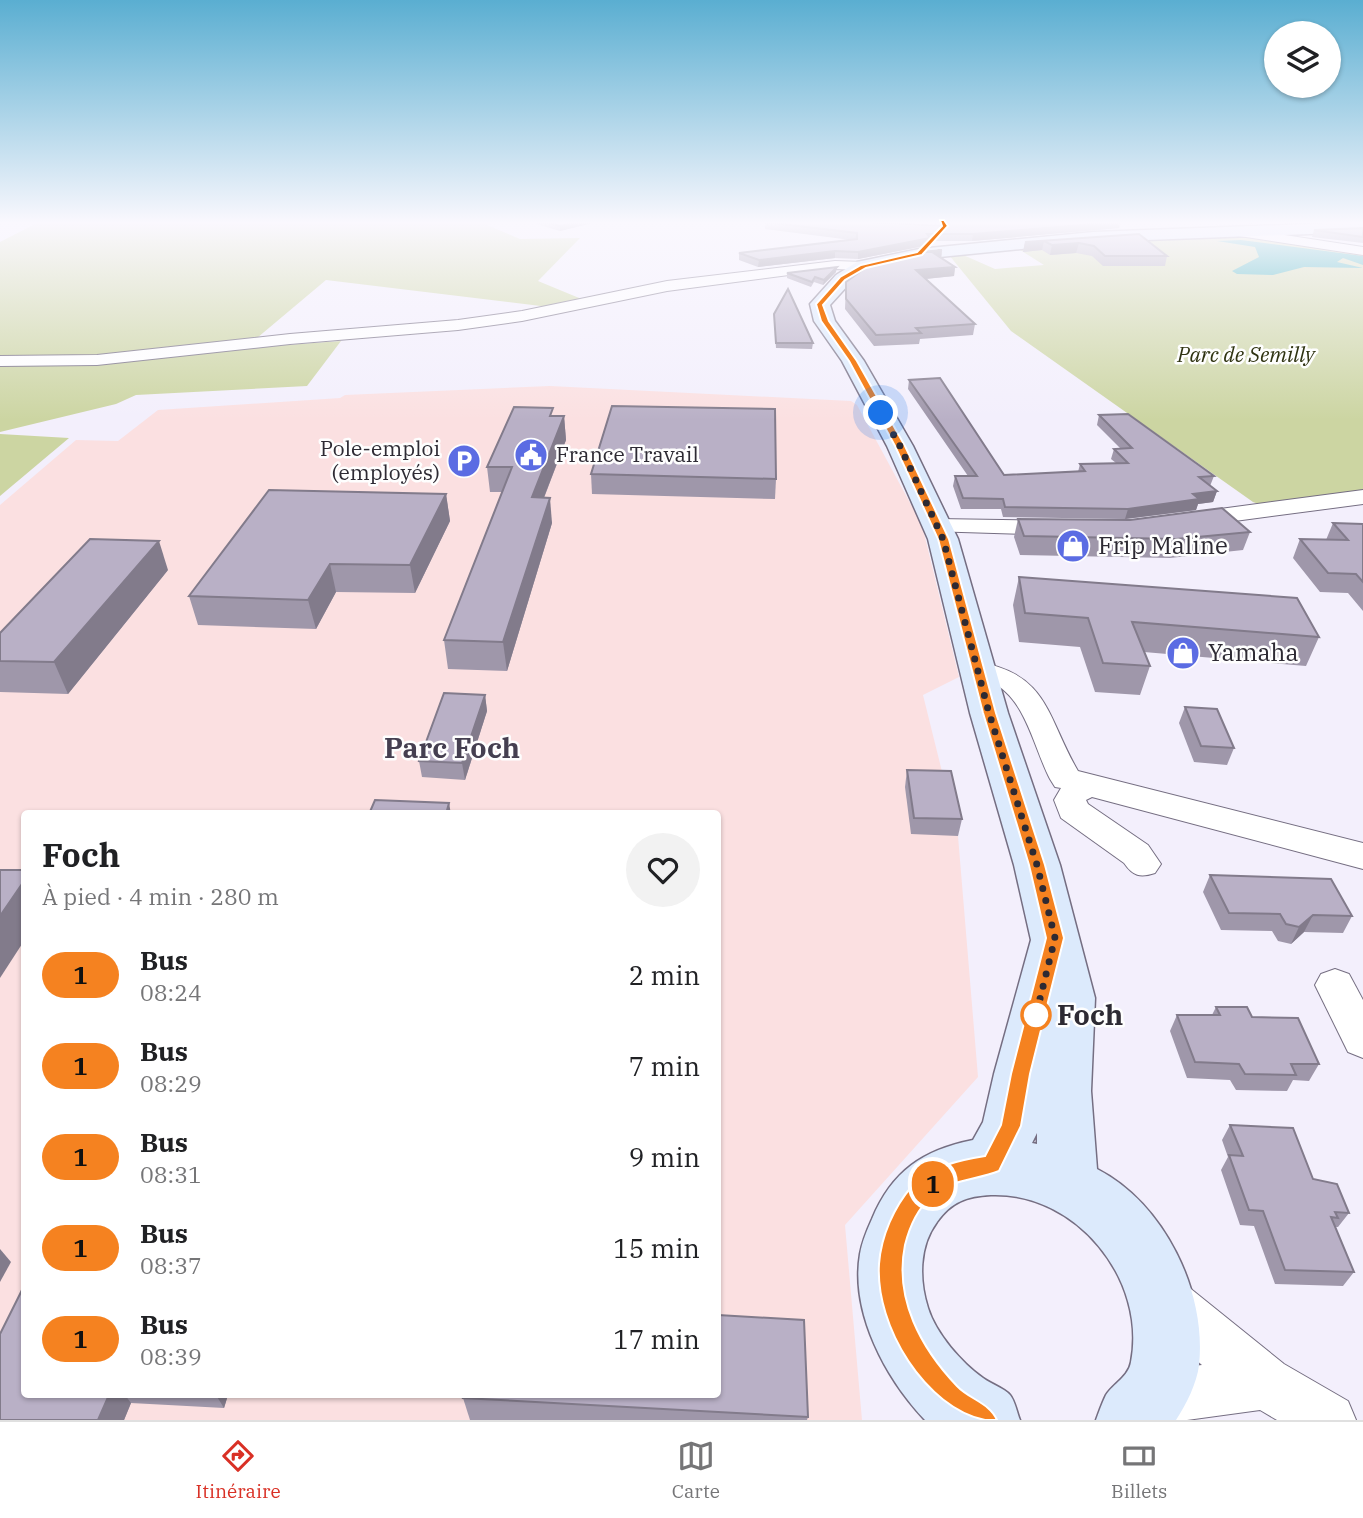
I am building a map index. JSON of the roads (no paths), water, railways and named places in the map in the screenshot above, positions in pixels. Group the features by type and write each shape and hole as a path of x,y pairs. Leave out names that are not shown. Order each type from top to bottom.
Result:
{"main road":[{"path":"834,288 820,304 825,321 853,361 900,446 943,539 978,671 1037,865 1069,998 1063,1091 1068,1174 1073,1186"},
{"path":"992,1164 1011,1126 1021,1074 1055,938"},
{"path":"985,1420 950,1396 917,1356 896,1310 890,1264 899,1223 921,1192 953,1171 992,1164 1032,1169 1073,1186 1103,1207 1128,1233 1149,1264 1163,1298 1168,1334 1164,1368 1141,1409"}],"street":[{"path":"0,360 97,360 290,339 458,325 523,316 656,288"},
{"path":"1164,523 1363,497"},
{"path":"937,526 1084,528"},
{"path":"978,671 997,673 1022,692 1038,715 1058,767 1066,779 1363,856"},
{"path":"1085,786 1073,793 1070,800 1073,810 1136,854 1143,864"},
{"path":"1335,985 1363,1040"},
{"path":"1163,1298 1265,1383 1329,1420"},
{"path":"1141,1409 1265,1383"}],"place":[{"name":"France Travail","path":"531,455"},
{"name":"Pole-emploi (employés)","path":"464,461"},
{"name":"Frip Maline","path":"1073,546"},
{"name":"Yamaha","path":"1183,653"},
{"name":"Foch","path":"1036,1015"}],"district":[{"name":"Parc Foch","path":"452,748"}],"park label":[{"name":"Parc de Semilly","path":"1246,355"}]}
